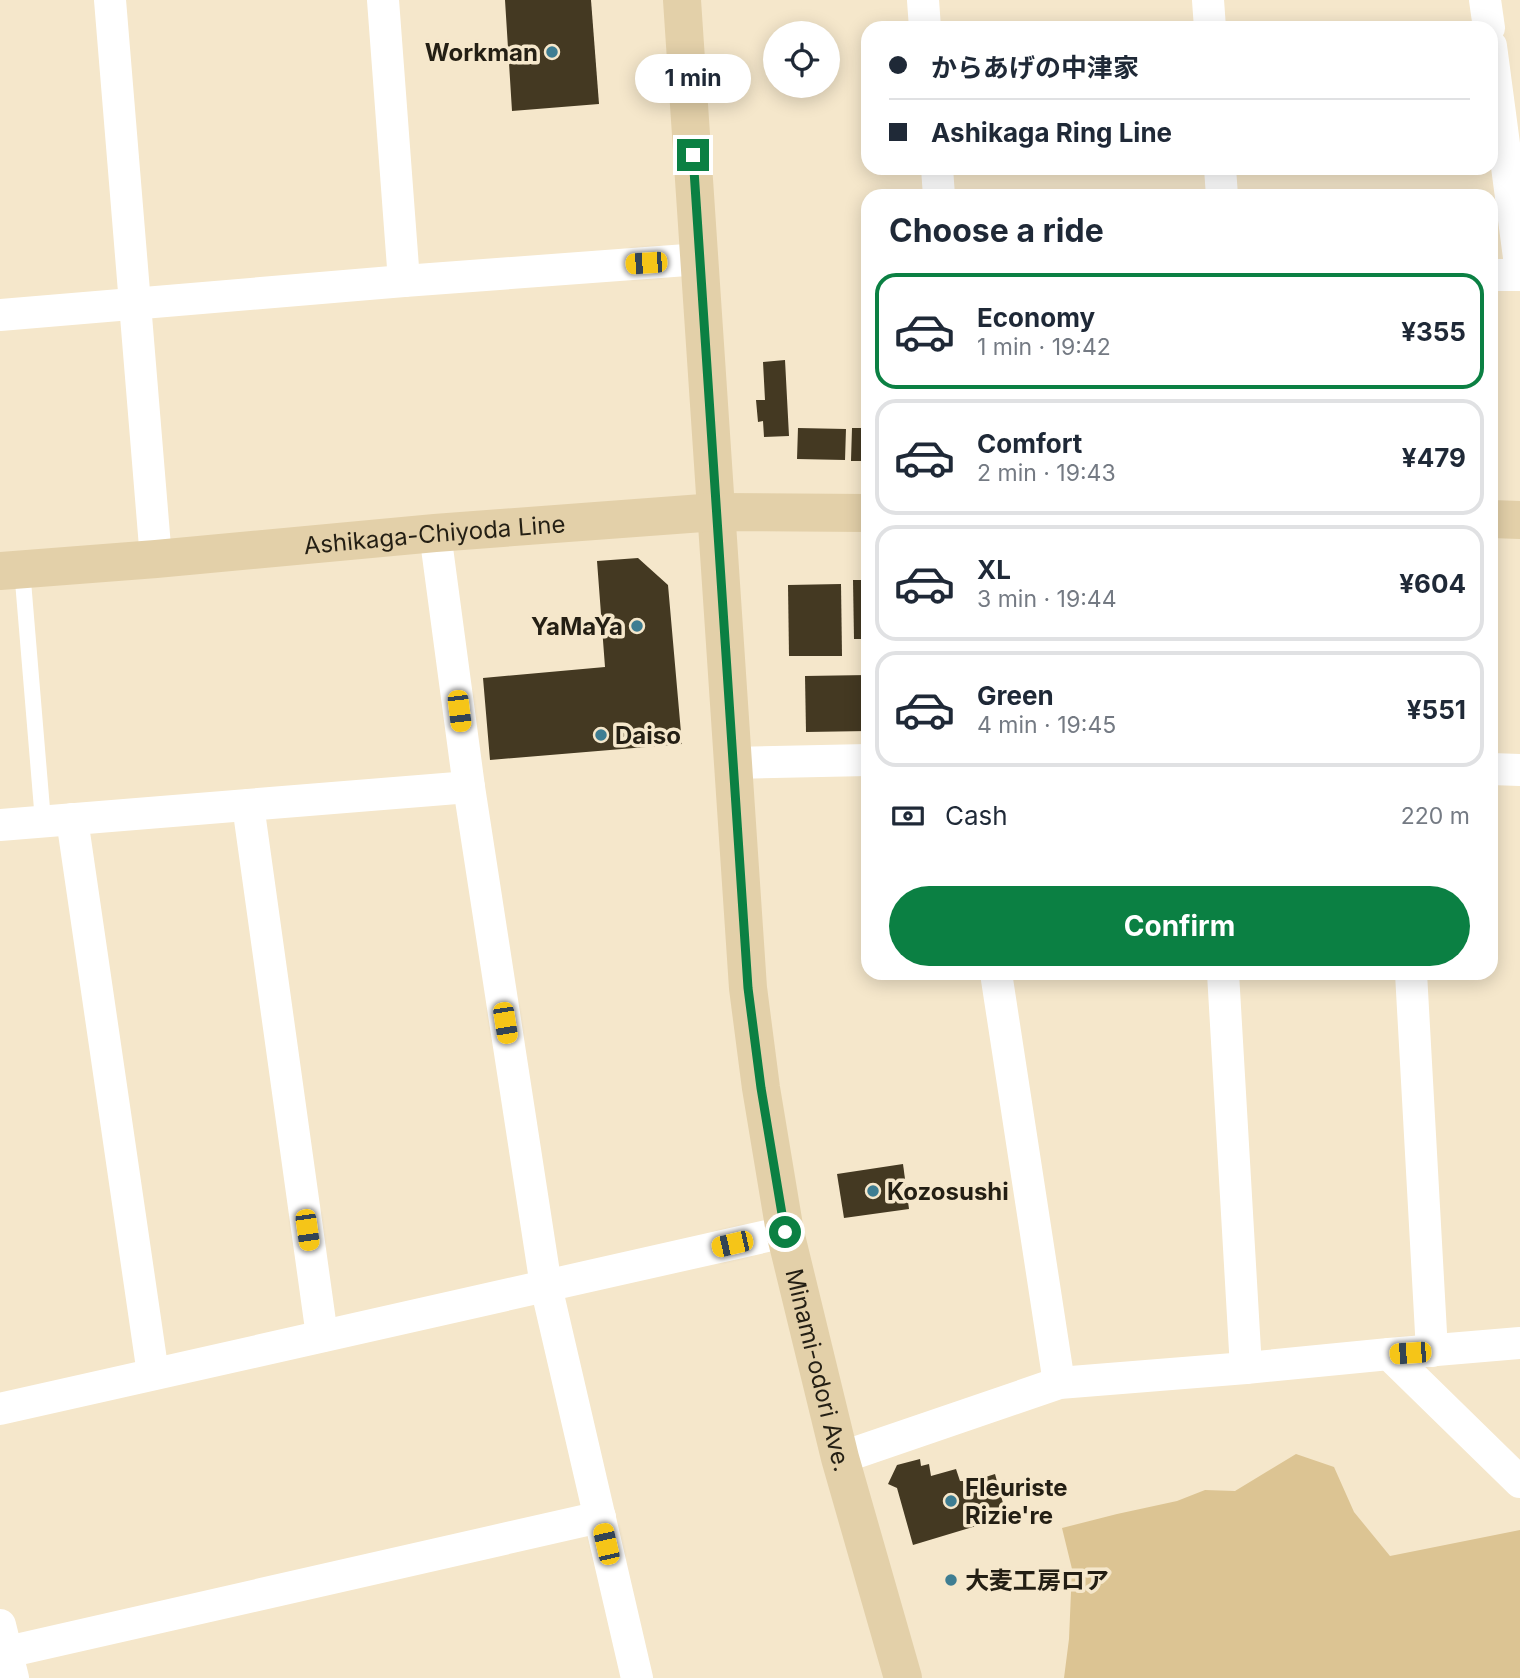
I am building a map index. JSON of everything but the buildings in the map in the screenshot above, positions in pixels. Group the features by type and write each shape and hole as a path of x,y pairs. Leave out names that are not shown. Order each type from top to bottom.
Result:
{"main road":[{"name":"Minami-odori Ave.","path":"682,0 748,988 761,1088 785,1232 840,1458 903,1678"},
{"name":"Ashikaga-Chiyoda Line","path":"11,570 435,533 716,512 861,513"},
{"path":"1498,519 1520,520"}],"street":[{"path":"110,0 156,559"},
{"path":"383,0 404,281"},
{"path":"923,0 924,21"},
{"path":"1208,0 1210,21"},
{"path":"1485,0 1488,21"},
{"path":"1498,99 1520,265"},
{"path":"0,315 700,259"},
{"path":"1498,275 1520,275"},
{"path":"435,533 469,787 546,1286 636,1678"},
{"path":"733,763 861,760"},
{"path":"1498,769 1520,770"},
{"path":"0,825 469,787"},
{"path":"248,805 322,1336"},
{"path":"58,820 153,1374"},
{"path":"997,980 1059,1383"},
{"path":"1223,980 1247,1368"},
{"path":"1411,980 1432,1351"},
{"path":"0,1409 785,1232"},
{"path":"840,1458 1059,1383 1520,1343"},
{"path":"1389,1354 1520,1482"},
{"path":"6,1652 600,1517"}],"lane":[{"path":"11,570 58,820"}],"shaded area":[{"path":"1296,1454 1334,1467 1354,1512 1390,1556 1520,1530 1520,1678 1064,1678 1069,1639 1072,1569 1062,1528 1177,1501 1205,1490 1235,1491"}],"place":[{"name":"Workman","path":"552,52"},
{"name":"YaMaYa","path":"637,626"},
{"name":"Daiso","path":"601,735"},
{"name":"Kozosushi","path":"873,1191"},
{"name":"Fleuriste Rizie're","path":"951,1501"},
{"name":"大麦工房ロア","path":"951,1580"}],"route":[{"path":"693,155 748,988 761,1088 785,1232"}]}
